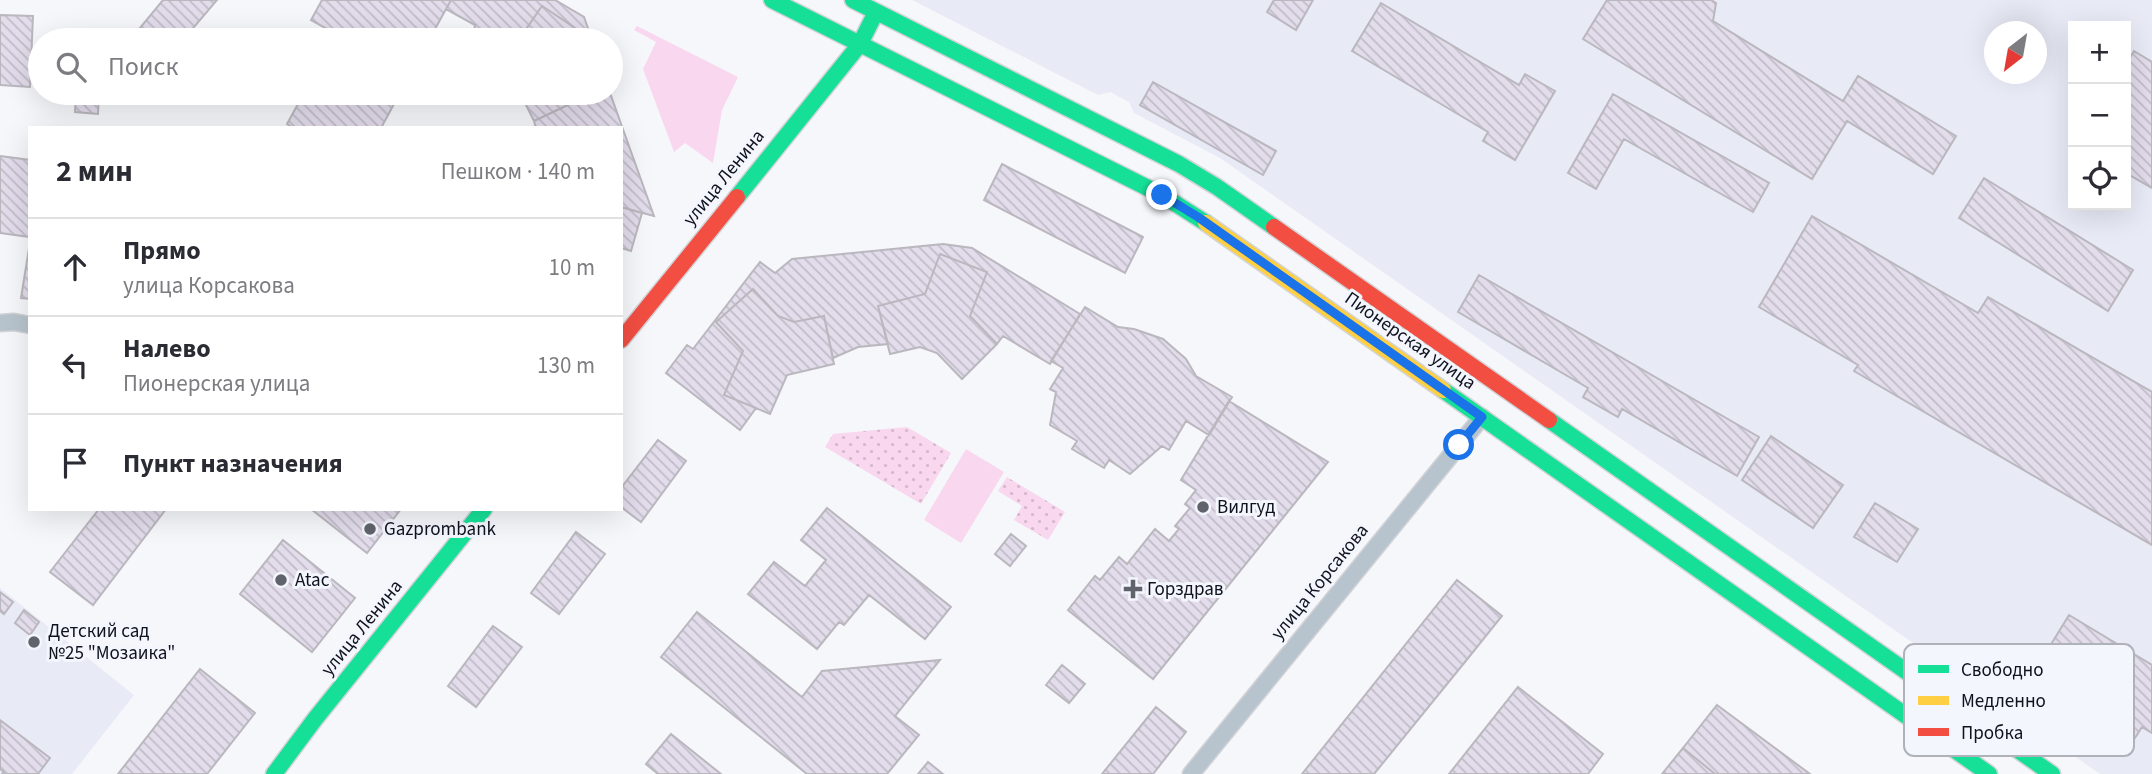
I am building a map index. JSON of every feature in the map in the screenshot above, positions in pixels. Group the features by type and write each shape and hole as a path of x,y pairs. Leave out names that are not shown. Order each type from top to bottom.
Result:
{"main road":[{"name":"Пионерская улица","path":"772,0 1186,209 1904,714"},
{"name":"Пионерская улица","path":"853,0 1179,164 1217,187 1904,670"},
{"name":"улица Ленина","path":"623,338 860,44 876,12"},
{"name":"улица Ленина","path":"274,774 321,711 482,511"},
{"name":"Пионерская улица","path":"1963,756 1989,774"},
{"name":"Пионерская улица","path":"2026,756 2052,774"}],"street":[{"path":"0,323 28,325"},
{"name":"улица Корсакова","path":"1191,774 1482,417"}],"shaded area":[{"path":"912,0 2152,0 2152,774 2100,774 2074,756 2134,756 2134,644 1914,644 1220,158 1134,113 1129,102 1110,92 1098,95"},
{"path":"637,26 738,77 722,110 713,163 685,143 674,152 643,69 656,42 634,30"},
{"path":"907,427 951,453 921,504 825,447 833,434"},
{"path":"966,449 1004,472 961,543 924,520"},
{"path":"1007,477 1065,512 1048,540 1014,520 1022,506 998,491"},
{"name":"Детский сад №25 \"Мозаика\"","path":"0,588 134,695 72,774 0,774"}],"building":[{"path":"163,0 217,0 193,28 140,28"},
{"path":"322,0 451,0 436,28 325,28 311,20"},
{"path":"451,0 555,0 584,17 588,28 575,28 542,6 527,28 475,28 475,25 446,9"},
{"path":"1274,0 1313,0 1296,30 1267,12"},
{"path":"1607,0 1711,0 1716,3 1713,21 1843,101 1858,76 1956,136 1933,174 1847,121 1812,179 1583,39"},
{"path":"1381,3 1519,85 1525,74 1555,91 1515,160 1483,141 1488,132 1352,51"},
{"path":"542,6 575,28 527,28"},
{"path":"0,15 33,16 32,28 28,28 28,87 0,85"},
{"path":"2134,51 2152,62 2152,188 2131,176 2131,56"},
{"path":"1153,82 1276,151 1263,175 1140,105"},
{"path":"1613,94 1769,183 1753,212 1624,139 1596,189 1568,173"},
{"path":"75,105 98,105 98,114 75,112"},
{"path":"297,105 393,105 382,126 287,124"},
{"path":"526,105 568,105 534,121"},
{"path":"568,105 614,105 622,126 535,126 534,121"},
{"path":"623,129 654,216 623,208"},
{"path":"0,156 28,160 28,237 0,233"},
{"path":"1002,164 1143,237 1125,273 984,200"},
{"path":"1984,178 2133,270 2108,311 1959,218"},
{"path":"623,208 642,213 631,251 623,249"},
{"path":"1812,216 1978,313 1988,297 2152,392 2152,545 1854,371 1858,365 1759,307"},
{"path":"943,244 972,248 1080,314 1050,364 1003,336 997,344 970,316 987,272 940,254 925,294 878,306 888,344 858,347 833,358 824,316 794,322 778,316 753,289 716,322 743,351 724,395 756,408 740,430 666,373 687,345 693,349 760,262 775,273 792,259"},
{"path":"28,254 28,299 21,298"},
{"path":"940,254 987,272 970,316 997,344 962,379 937,353 920,347 890,354 878,306 925,294"},
{"path":"1479,275 1759,437 1737,476 1622,409 1618,417 1583,397 1588,388 1458,312"},
{"path":"753,289 778,316 794,322 824,316 834,364 787,375 770,414 724,395 743,351 716,322"},
{"path":"1085,307 1118,327 1134,329 1163,339 1186,359 1196,376 1232,397 1209,435 1186,421 1169,450 1162,446 1130,474 1109,460 1104,468 1072,449 1077,441 1050,425 1056,392 1050,389 1063,368 1051,361"},
{"path":"1229,401 1328,462 1153,679 1068,610 1095,576 1100,580 1119,557 1127,564 1155,529 1169,541 1179,529 1175,526 1190,508 1185,504 1196,490 1181,480"},
{"path":"1771,436 1843,485 1813,528 1742,480"},
{"path":"658,440 686,461 641,522 623,508 623,485"},
{"path":"1875,503 1918,529 1897,562 1854,537"},
{"path":"827,508 951,607 925,639 869,595 844,625 839,622 817,649 748,594 774,562 805,586 826,560 801,540"},
{"path":"97,511 164,511 93,605 50,572"},
{"path":"314,511 399,511 367,553"},
{"path":"576,532 605,554 559,614 531,593"},
{"path":"1011,534 1026,546 1010,566 995,554"},
{"path":"283,540 355,598 312,652 240,594"},
{"path":"1457,580 1502,616 1374,774 1302,774"},
{"path":"0,592 13,602 4,614 0,611"},
{"path":"24,610 39,622 30,635 15,623"},
{"path":"697,612 802,697 822,671 940,660 895,716 919,735 887,774 807,774 661,657"},
{"path":"2069,615 2117,644 2051,644"},
{"path":"493,626 522,647 476,707 448,686"},
{"path":"2134,654 2152,665 2152,733 2142,727 2135,738"},
{"path":"1062,665 1085,684 1069,703 1046,685"},
{"path":"200,669 255,713 207,774 118,774"},
{"path":"1518,687 1603,754 1588,774 1449,774"},
{"path":"1717,705 1810,774 1715,774 1683,748"},
{"path":"1156,707 1186,732 1153,774 1102,774"},
{"path":"0,720 50,758 38,774 2,774"},
{"path":"671,734 721,774 658,774 646,764"},
{"path":"1683,748 1715,774 1662,774"},
{"path":"928,762 943,774 918,774"}],"traffic: fast":[{"path":"772,0 1162,195 1206,223"},
{"path":"853,0 1179,164 1274,227"},
{"path":"737,197 860,44 876,12"},
{"path":"1443,390 1904,714"},
{"path":"1549,420 1904,670"},
{"path":"274,774 482,511"},
{"path":"1963,756 1989,774"},
{"path":"2026,756 2052,774"}],"traffic: slow":[{"path":"1206,223 1443,390"}],"traffic: jam":[{"path":"623,338 737,197"},
{"path":"1274,227 1549,420"}],"place":[{"name":"Вилгуд","path":"1203,507"},
{"name":"Gazprombank","path":"370,529"},
{"name":"Atac","path":"281,580"},
{"name":"Горздрав","path":"1133,589"},
{"name":"Детский сад №25 \"Мозаика\"","path":"34,642"}],"route":[{"path":"1162,195 1198,217 1482,417 1459,445"}]}
